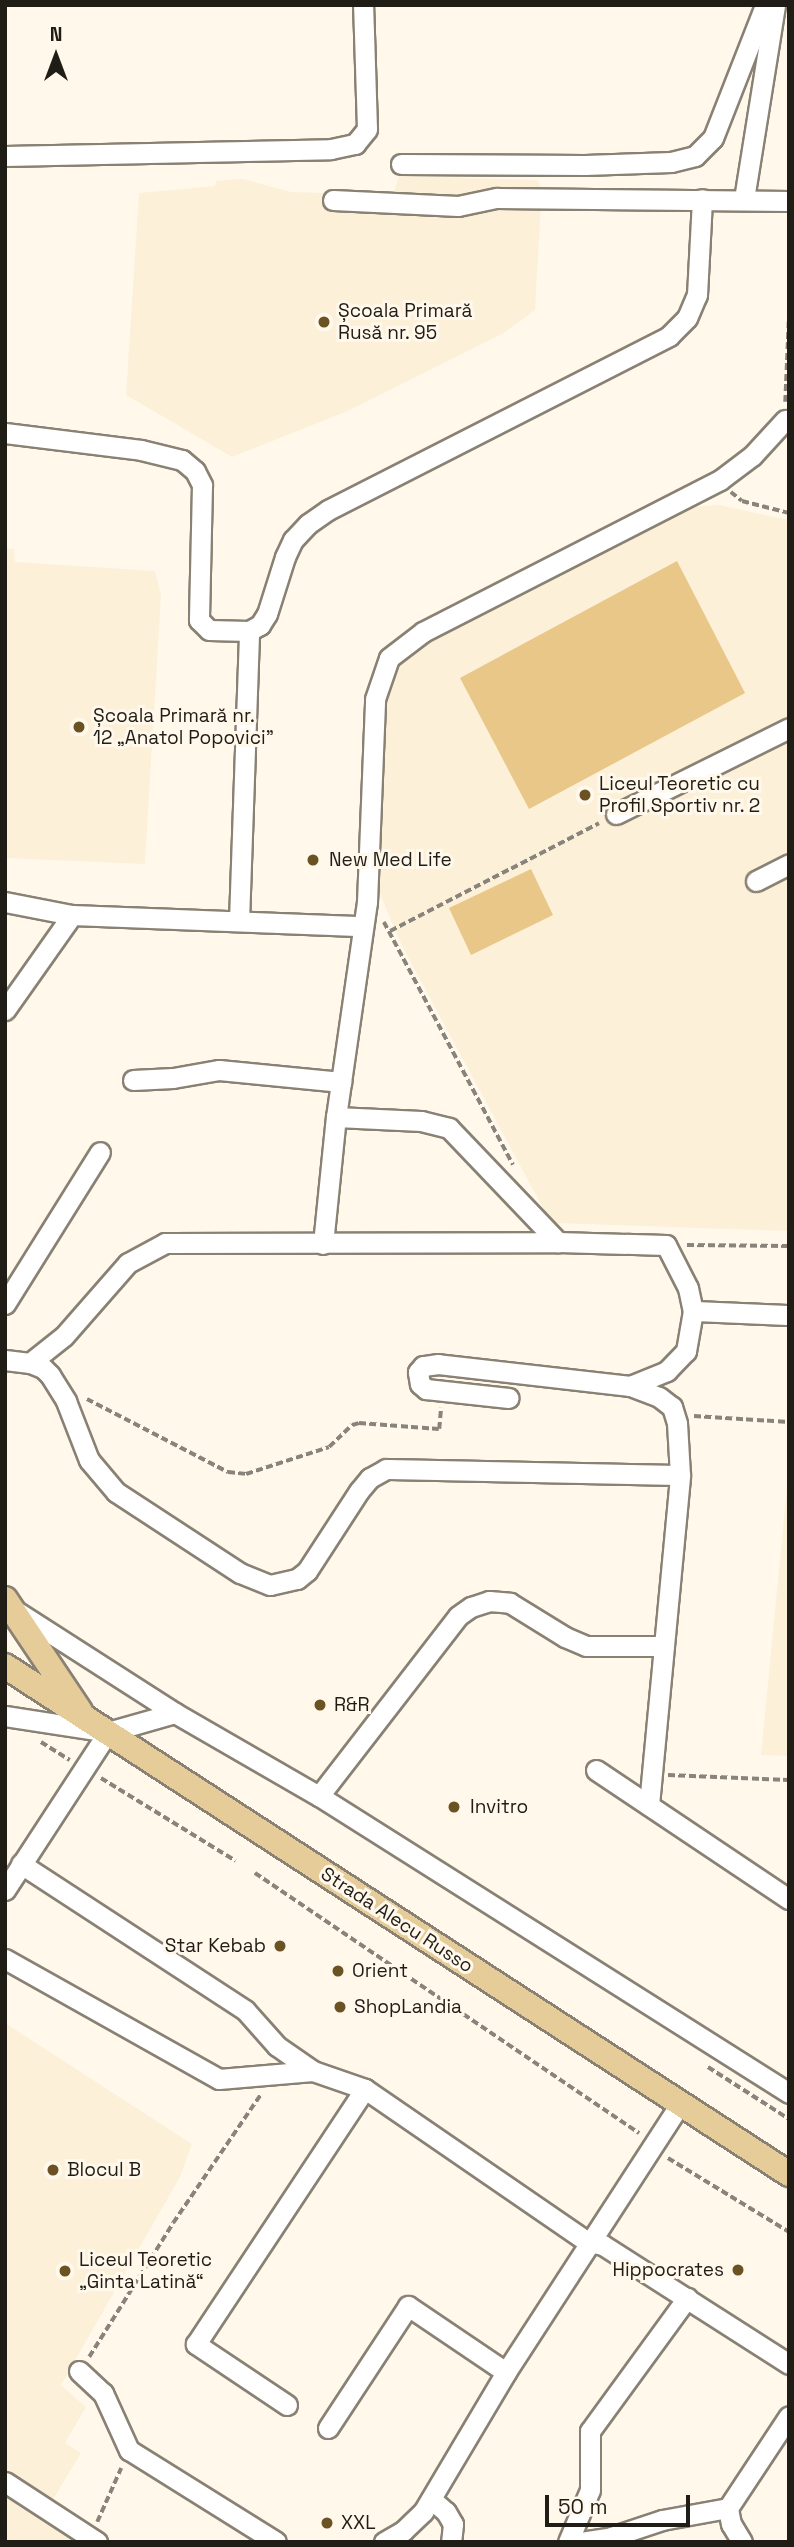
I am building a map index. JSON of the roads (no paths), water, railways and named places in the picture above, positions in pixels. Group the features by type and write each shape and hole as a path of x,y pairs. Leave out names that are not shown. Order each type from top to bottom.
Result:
{"main road":[{"path":"9,1604 85,1717"},
{"name":"Strada Alecu Russo","path":"5,1667 789,2174"}],"street":[{"path":"5,156 331,149 355,144 367,129 363,5"},
{"path":"401,164 585,165 685,161 706,148 713,138 765,5"},
{"path":"744,199 775,5"},
{"path":"564,198 576,194 581,188 585,165"},
{"path":"333,200 458,205 497,198 789,201"},
{"path":"5,433 141,450 182,460 195,471 202,485 199,620 209,630 249,631 260,625 267,614 285,557 293,540 307,524 328,510 669,336 687,318 697,295 702,199"},
{"path":"323,1244 336,1117 367,902 375,699 389,658 423,632 720,480 752,456 785,420"},
{"path":"239,921 249,631"},
{"path":"616,814 789,728"},
{"path":"756,881 789,864"},
{"path":"5,902 72,915 363,926"},
{"path":"5,1010 72,915"},
{"path":"133,1080 173,1078 219,1069 341,1082"},
{"path":"336,1117 421,1121 449,1128 558,1242"},
{"path":"5,1304 100,1152"},
{"path":"30,1363 64,1336 128,1263 165,1244 558,1242 666,1245 688,1288 693,1311 685,1352 667,1371 630,1386"},
{"path":"693,1311 789,1315"},
{"path":"5,1360 30,1363 43,1368 59,1388 85,1451 99,1474 116,1492 240,1573 270,1585 297,1579 307,1571 359,1492 370,1478 386,1469 680,1475"},
{"path":"509,1398 443,1392 421,1384 418,1372 423,1366 438,1364 630,1386 659,1397 672,1407 680,1475 649,1805"},
{"path":"319,1796 458,1616 471,1607 489,1601 510,1603 565,1637 586,1646 664,1646"},
{"path":"9,1604 175,1713 319,1796 789,2093"},
{"path":"5,1716 108,1732 175,1713"},
{"path":"5,1890 108,1732"},
{"path":"596,1770 789,1899"},
{"path":"21,1864 245,2010 277,2046 313,2071 365,2089 588,2242 604,2245 789,2364"},
{"path":"5,1959 219,2079 313,2071"},
{"path":"287,2405 196,2344 365,2089"},
{"path":"384,2542 414,2523 431,2499 506,2372 680,2104"},
{"path":"568,2542 590,2490 590,2431 687,2298"},
{"path":"328,2428 408,2306 506,2372"},
{"path":"79,2371 103,2393 129,2451 276,2542"},
{"path":"742,2542 731,2524 728,2508 789,2416"},
{"path":"5,2482 94,2539"},
{"path":"431,2499 446,2512 453,2524 451,2542"},
{"path":"581,2542 611,2538 662,2520 728,2508"}],"place":[{"name":"Școala Primară Rusă nr. 95","path":"324,322"},
{"name":"Școala Primară nr. 12 „Anatol Popovici”","path":"79,727"},
{"name":"Liceul Teoretic cu Profil Sportiv nr. 2","path":"585,795"},
{"name":"New Med Life","path":"313,860"},
{"name":"R&R","path":"320,1705"},
{"name":"Invitro","path":"454,1807"},
{"name":"Star Kebab","path":"280,1946"},
{"name":"Orient","path":"338,1971"},
{"name":"ShopLandia","path":"340,2007"},
{"name":"Blocul B","path":"53,2170"},
{"name":"Hippocrates","path":"738,2270"},
{"name":"Liceul Teoretic „Ginta Latină“","path":"65,2271"},
{"name":"XXL","path":"327,2523"}]}
